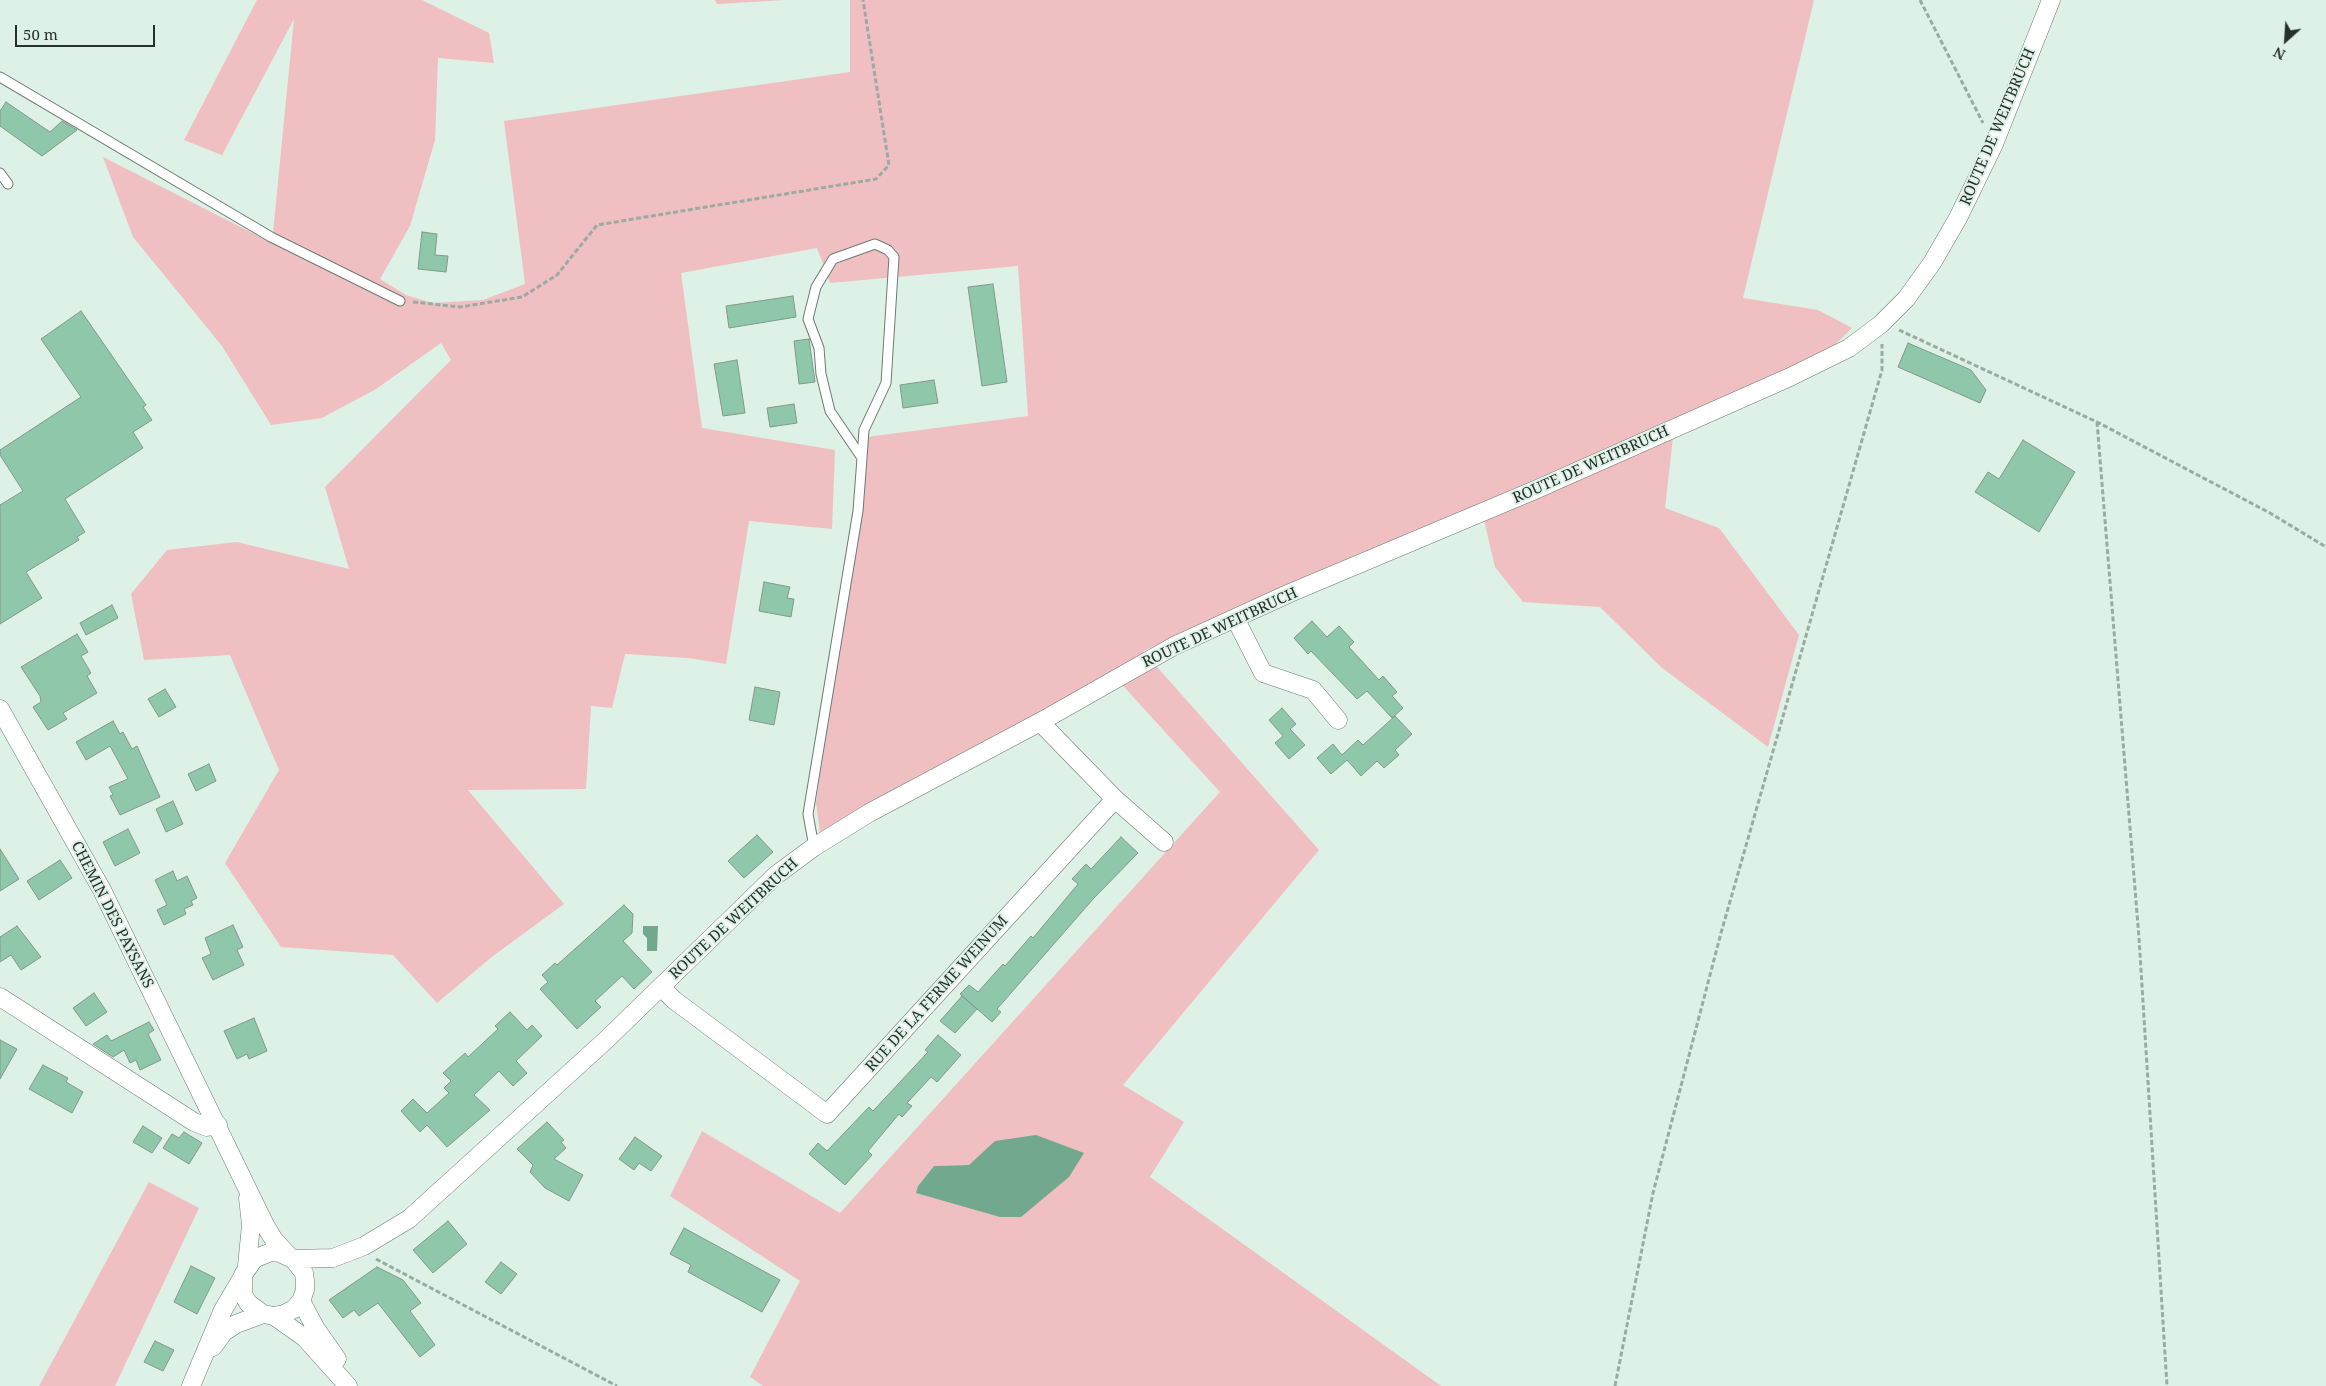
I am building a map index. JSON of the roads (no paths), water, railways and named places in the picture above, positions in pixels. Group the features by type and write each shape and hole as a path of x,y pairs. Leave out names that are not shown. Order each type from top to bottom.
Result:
{"street":[{"name":"ROUTE DE WEITBRUCH","path":"192,1386 223,1310 245,1270 262,1254 271,1252 291,1257 333,1258 364,1246 409,1219 443,1190 661,987 776,875 814,847 869,813 1040,722 1174,646 1235,618 1535,490 1790,377 1849,348 1881,324 1906,299 1932,263 1958,218 1994,144 2051,0"},
{"path":"1235,618 1263,673 1313,690 1338,720"},
{"name":"CHEMIN DES PAYSANS","path":"0,709 86,860 274,1240 291,1257"},
{"path":"1040,722 1115,798 1164,842"},
{"name":"RUE DE LA FERME WEINUM","path":"661,987 674,1000 827,1114 1115,798"},
{"path":"0,997 194,1122 207,1127 218,1125"},
{"name":"CHEMIN DES PAYSANS","path":"245,1270 250,1225 247,1188"},
{"path":"291,1257 304,1273 303,1295 316,1329 356,1386"},
{"name":"ROUTE DE WEITBRUCH","path":"201,1366 224,1332 236,1324 269,1315 284,1314 294,1309 311,1281 333,1258"},
{"path":"245,1270 243,1294 248,1303 305,1338 348,1386"}],"lane":[{"path":"0,77 271,237 400,301"},
{"path":"0,173 8,184"},
{"path":"814,847 808,814 858,511 862,458 864,430 886,383 894,257 888,250 874,244 833,258 816,287 808,319 820,348 821,374 830,411 862,458"}]}
